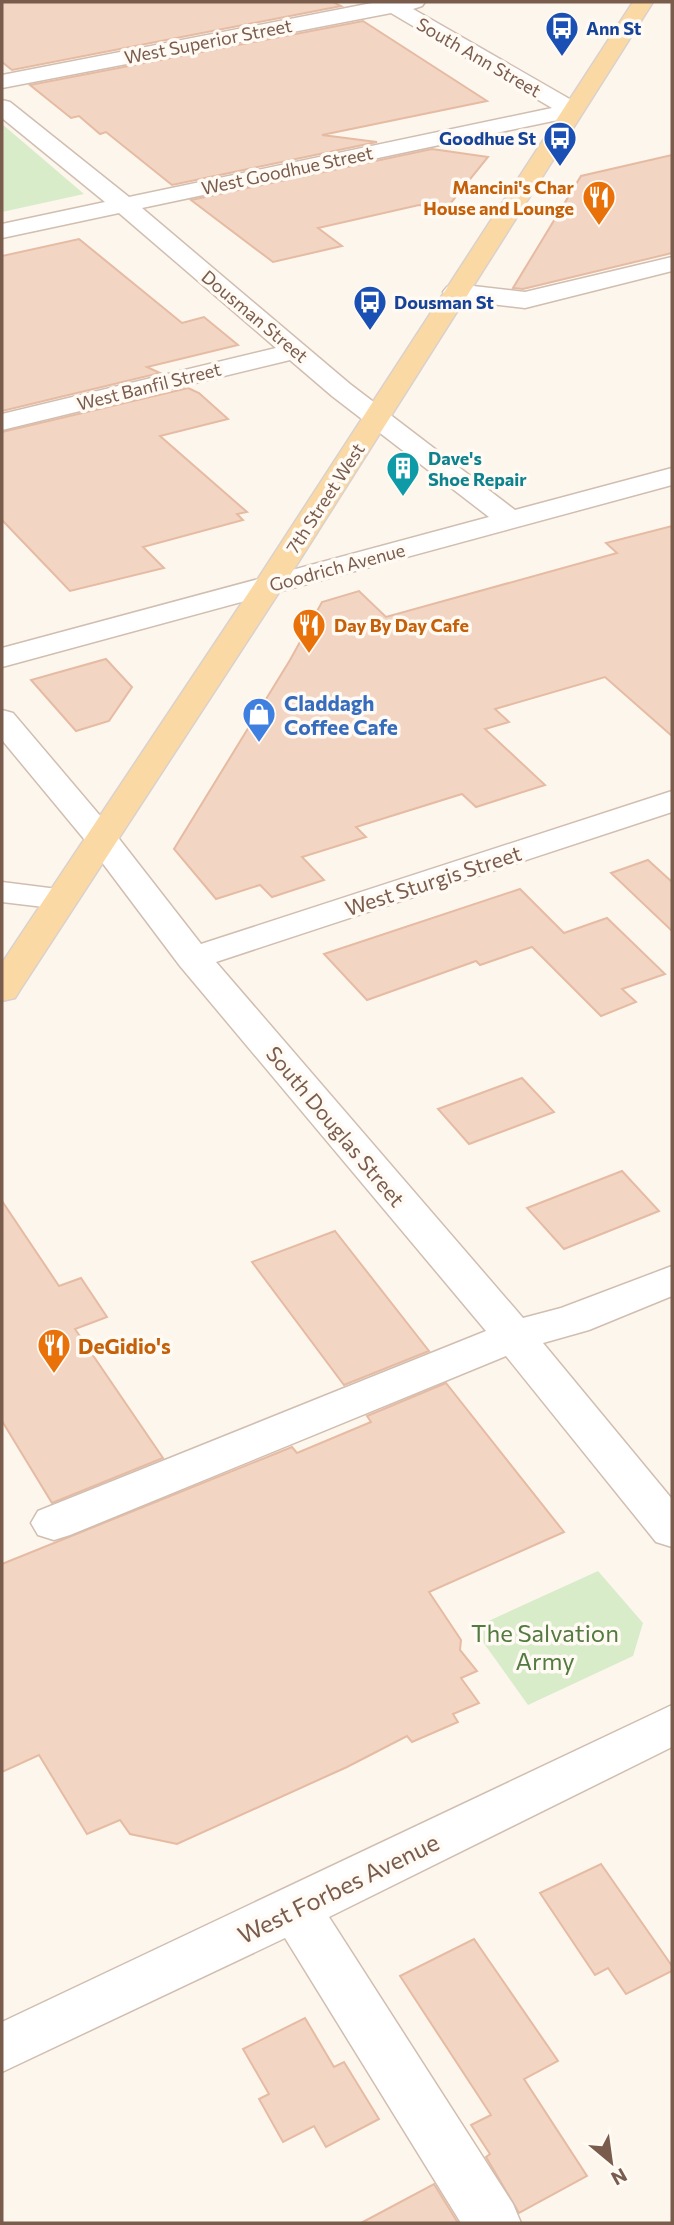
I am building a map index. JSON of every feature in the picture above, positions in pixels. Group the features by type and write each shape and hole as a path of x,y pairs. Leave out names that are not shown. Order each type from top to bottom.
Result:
{"main road":[{"name":"7th Street West","path":"2,990 269,585 643,2"}],"street":[{"name":"South Ann Street","path":"399,3 572,110"},
{"name":"West Superior Street","path":"2,81 399,3"},
{"name":"Dousman Street","path":"2,107 124,205 377,417 512,521"},
{"name":"West Goodhue Street","path":"2,231 572,110"},
{"path":"456,292 525,300 672,264"},
{"name":"West Banfil Street","path":"2,422 296,351"},
{"name":"Goodrich Avenue","path":"2,658 672,476"},
{"name":"South Douglas Street","path":"2,720 101,838 193,958 514,1336 672,1530"},
{"name":"West Sturgis Street","path":"193,958 672,801"},
{"path":"2,892 61,898"},
{"path":"54,1523 514,1336 574,1319 672,1280"},
{"name":"West Forbes Avenue","path":"2,2048 672,1725"},
{"path":"295,1909 493,2223"}],"green space":[{"path":"2,124 84,194 2,212"},
{"name":"The Salvation Army","path":"598,1571 643,1623 633,1656 528,1705 473,1628"}],"building":[{"path":"2,2 333,2 341,6 12,70 2,62"},
{"path":"363,21 487,101 322,135 377,142 172,185 106,132 100,134 79,116 71,118 30,85"},
{"path":"432,149 488,157 446,209 419,205 318,228 342,246 273,262 191,200"},
{"name":"Mancini's Char House and Lounge","path":"672,155 672,253 523,289 513,288 581,176"},
{"path":"79,239 182,323 204,317 238,345 147,367 160,373 2,411 2,256"},
{"path":"188,388 199,393 228,419 160,436 247,512 237,514 243,520 143,547 164,568 70,591 2,520 2,432"},
{"path":"672,526 672,736 605,677 495,709 509,722 485,729 545,785 476,807 462,794 356,827 366,837 302,857 324,880 272,897 260,885 216,899 174,849 290,660 322,602 359,591 386,617 617,553 606,543"},
{"path":"106,659 132,687 109,721 76,731 31,680"},
{"path":"648,860 672,882 672,931 611,873"},
{"path":"520,889 564,933 607,918 665,974 622,989 636,1002 601,1016 532,947 480,965 476,961 367,1000 324,954"},
{"path":"522,1078 554,1112 469,1144 438,1109"},
{"path":"622,1171 659,1211 564,1249 527,1208"},
{"name":"DeGidio's","path":"2,1201 59,1286 81,1278 107,1317 75,1329 163,1458 52,1503 2,1421"},
{"path":"335,1231 429,1351 344,1385 252,1262"},
{"path":"446,1383 564,1532 429,1592 461,1640 460,1650 477,1671 461,1678 479,1703 453,1714 458,1722 412,1742 407,1736 347,1767 177,1844 130,1834 120,1820 87,1834 39,1755 2,1772 2,1564 292,1447 297,1453 371,1422 367,1416"},
{"path":"601,1864 672,1966 672,1971 626,1994 608,1968 595,1975 540,1893"},
{"path":"474,1939 558,2061 524,2079 587,2176 519,2213 486,2157 490,2154 471,2125 491,2115 400,1976"},
{"path":"305,2018 334,2067 344,2062 379,2119 326,2147 314,2126 283,2142 259,2099 269,2094 243,2049"},
{"path":"434,2184 458,2223 361,2223"}],"place":[{"name":"Ann St","path":"562,58"},
{"name":"Goodhue St","path":"560,168"},
{"name":"Mancini's Char House and Lounge","path":"599,227"},
{"name":"Dousman St","path":"370,332"},
{"name":"Dave's Shoe Repair","path":"403,498"},
{"name":"Day By Day Cafe","path":"309,655"},
{"name":"Claddagh Coffee Cafe","path":"259,744"},
{"name":"DeGidio's","path":"54,1375"}]}
